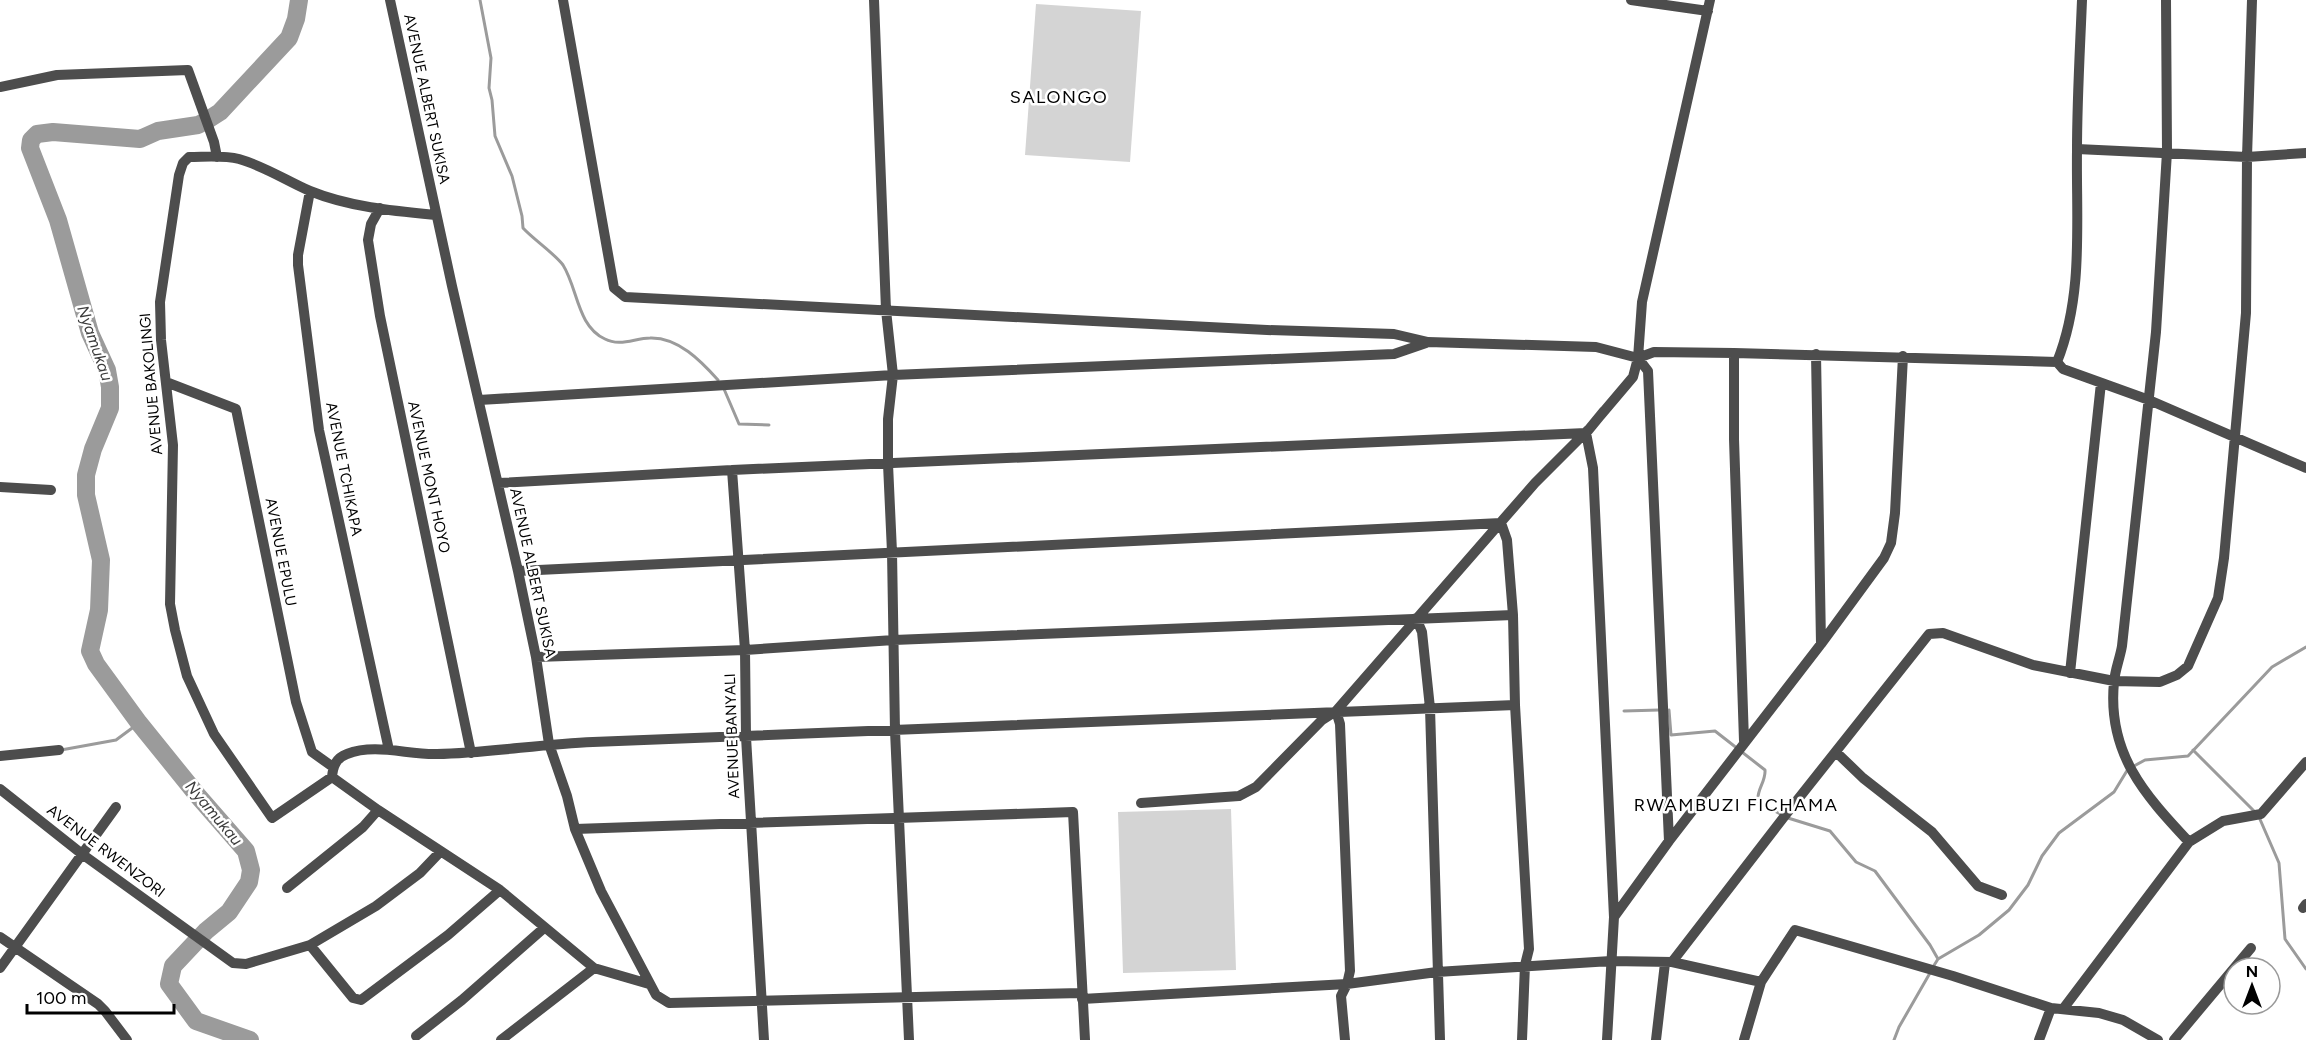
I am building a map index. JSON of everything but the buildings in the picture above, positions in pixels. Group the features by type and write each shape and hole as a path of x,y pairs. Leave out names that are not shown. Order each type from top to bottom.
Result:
{"street":[{"name":"AVENUE ALBERT SUKISA","path":"390,0 436,215 518,571 536,657 549,744 567,796 575,829 601,891 656,995 669,1003 908,996 1082,996 1347,984 1437,972 1611,961 1669,962 1761,982"},
{"path":"562,0 614,288 625,297 1267,330 1394,334 1428,342 1596,347 1638,358 1654,352 1903,356 2057,362 2064,369 2149,400 2306,468"},
{"path":"874,0 886,310 893,375 888,419 888,464 898,819 909,1040"},
{"path":"1141,802 1239,796 1256,787 1322,720 1336,711 1535,483 1586,433 1633,377 1638,358 1642,302 1709,5 1631,0"},
{"path":"2057,362 2067,337 2076,271 2082,0"},
{"path":"2166,0 2167,152 2156,332 2122,646 2114,681 2114,720 2118,742 2151,801 2189,842"},
{"path":"1656,1040 1669,962 1929,634 1943,633 2033,665 2114,681 2160,682 2176,675 2188,666 2218,598 2236,438 2246,313 2247,157 2252,0"},
{"path":"0,87 57,75 188,70 214,142 217,157 239,159 310,191 340,201 436,215"},
{"path":"2077,149 2247,157 2306,153"},
{"name":"AVENUE BAKOLINGI","path":"217,157 189,157 183,163 178,175 160,302 160,340 173,445 170,604 187,676 213,734 272,818 332,772"},
{"name":"AVENUE TCHIKAPA","path":"310,191 298,265 319,430 389,750"},
{"name":"AVENUE MONT HOYO","path":"380,208 371,224 368,240 376,294 471,753"},
{"path":"478,400 893,375 1394,354 1428,342"},
{"path":"1734,353 1741,746"},
{"path":"1816,354 1821,644"},
{"path":"1614,917 1669,841 1872,576 1891,543 1895,513 1903,356"},
{"path":"1638,358 1648,371 1669,841"},
{"name":"AVENUE EPULU","path":"166,382 237,409 296,702 312,752 332,772 378,810 500,890 594,968"},
{"path":"2070,673 2101,383"},
{"path":"499,483 732,470 1586,433"},
{"path":"1586,433 1593,468 1614,917 1607,1040"},
{"name":"AVENUE BANYALI","path":"732,470 745,650 746,737 760,1000"},
{"path":"0,487 51,490"},
{"path":"518,571 1501,523"},
{"path":"1501,523 1507,540 1513,615 1515,705 1528,949 1525,965 1522,1040"},
{"path":"536,657 745,650 894,640 1513,615"},
{"path":"1416,618 1422,632 1430,708 1440,1040"},
{"path":"332,772 339,758 349,753 389,750 422,755 471,753 549,744 1515,705"},
{"path":"1336,711 1340,724 1350,959 1347,984 1341,996 1344,1040"},
{"path":"0,756 59,750"},
{"path":"1836,752 1863,778 1932,832 1978,886 2002,895"},
{"path":"2039,1040 2057,1008 2189,842 2223,821 2261,814 2306,762"},
{"name":"AVENUE RWENZORI","path":"0,789 82,854 232,963 246,964 309,945 376,906 420,873 440,852"},
{"path":"0,968 116,807"},
{"path":"287,888 363,827 378,810"},
{"path":"575,829 1073,812 1085,1040"},
{"path":"309,945 353,998 361,1000 448,935 500,890"},
{"path":"416,1036 462,1000 544,928"},
{"path":"1744,1040 1761,982 1794,930 2057,1008 2099,1013 2123,1020 2158,1040"},
{"path":"0,937 98,1004 127,1040"},
{"path":"2174,1040 2251,948"},
{"path":"501,1040 594,968 649,984"},
{"path":"760,1000 764,1040"}],"shaded area":[{"path":"1036,4 1141,11 1130,162 1025,155"},
{"path":"1231,809 1236,970 1123,973 1118,812"}],"waterway":[{"name":"Nyamukau","path":"250,1040 196,1021 169,984 173,966 206,931 229,912 249,882 251,870 246,851 139,723 96,664 90,651 99,610 101,560 86,495 86,475 93,449 110,408 110,387 107,370 90,333 58,220 30,148 31,140 37,134 53,132 140,139 158,131 198,125 206,121 220,112 289,38 296,19 299,0"},
{"path":"480,0 491,58 489,88 495,136 512,176 523,228 563,265 583,316 596,333 616,342 644,338 670,341 696,358 718,380"},
{"path":"724,389 739,424 769,425"},
{"path":"2134,766 2145,760 2188,756 2272,667 2306,647"},
{"path":"1624,711 1659,710"},
{"path":"1669,710 1671,735 1715,731 1765,770 1758,802 1782,815"},
{"path":"61,750 116,740 139,723"},
{"path":"2193,750 2255,812"},
{"path":"1933,967 1938,959 1979,935 2009,910 2028,885 2042,856 2059,833 2114,792 2128,769"},
{"path":"2259,817 2279,863 2285,939 2306,969"},
{"path":"1788,818 1830,831 1856,862 1875,871 1938,959"},
{"path":"1894,1040 1930,973"}],"district":[{"name":"SALONGO","path":"1059,97"},
{"name":"RWAMBUZI FICHAMA","path":"1736,805"}]}
